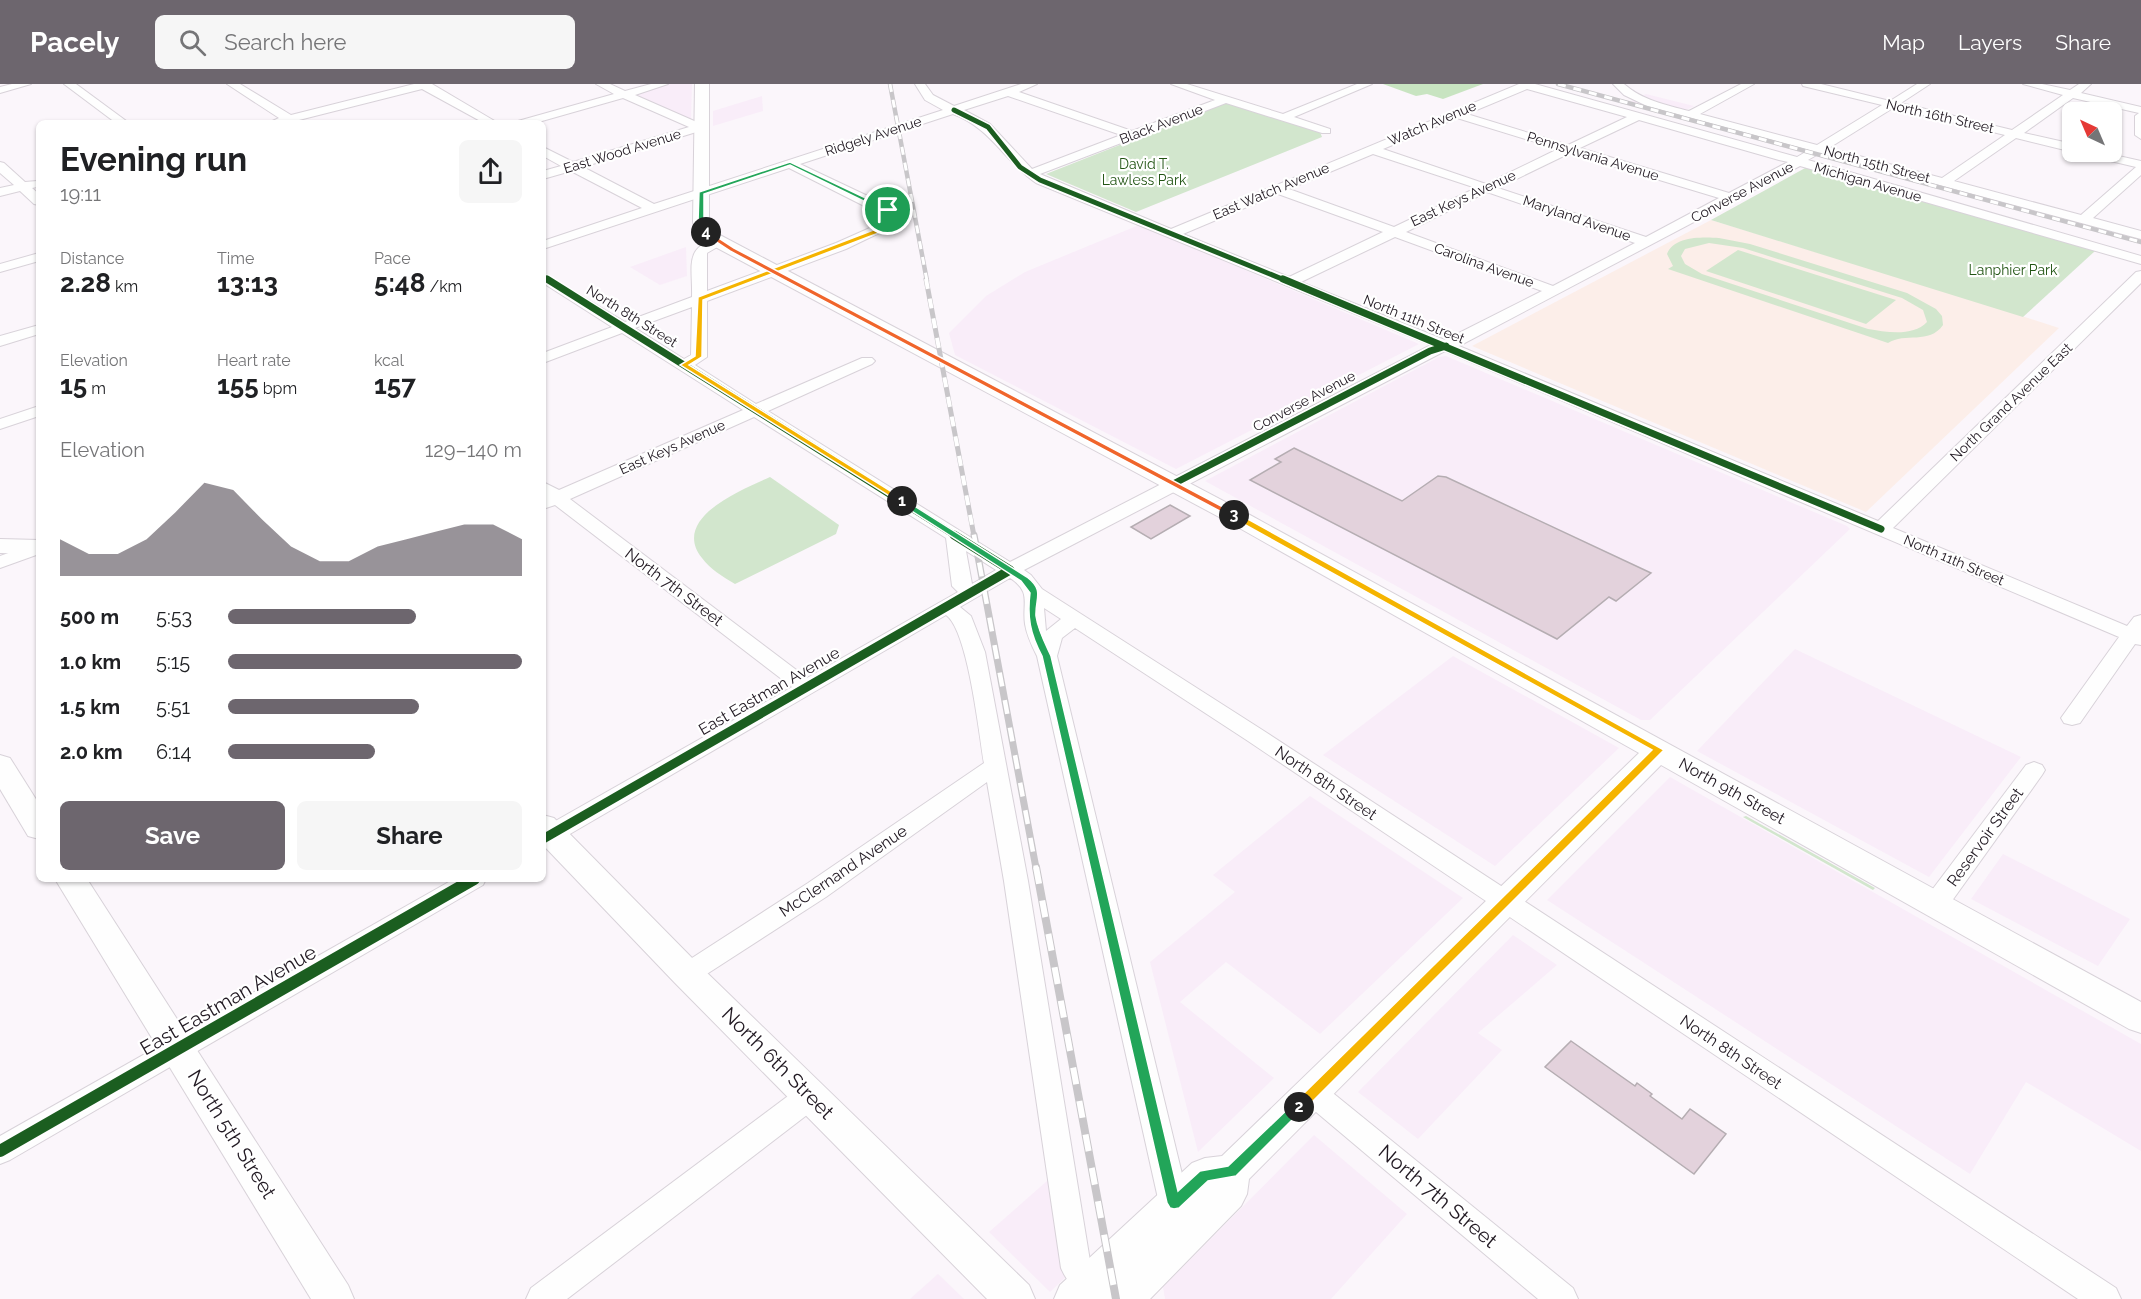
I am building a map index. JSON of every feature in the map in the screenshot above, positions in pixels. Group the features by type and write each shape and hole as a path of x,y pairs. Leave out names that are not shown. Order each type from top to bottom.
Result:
{"main road":[{"path":"702,84 702,225 706,233 719,242"},
{"name":"North 9th Street","path":"719,242 1175,483 2141,1019"},
{"path":"0,546 36,548"},
{"path":"1117,1291 1174,1203 1204,1175 1231,1172 1659,750"},
{"path":"0,765 36,823"},
{"name":"North 6th Street","path":"546,833 1015,1299"},
{"name":"North 5th Street","path":"73,882 334,1299"},
{"path":"1117,1291 1228,1194 1231,1172"}],"street":[{"path":"0,90 26,84"},
{"path":"69,84 119,120"},
{"path":"232,84 291,120"},
{"path":"297,120 425,84 487,120"},
{"path":"601,84 686,123 702,127"},
{"path":"533,120 663,84"},
{"name":"North 11th Street","path":"920,84 928,97 988,127 1012,159 1030,174 1881,529 2138,631"},
{"name":"Ridgely Avenue","path":"546,244 1032,84"},
{"path":"1176,84 1194,86 1226,100 1326,131"},
{"path":"1283,118 1367,84"},
{"name":"North 15th Street","path":"1618,84 1642,101 1689,115 2141,235"},
{"path":"1689,115 1749,84"},
{"name":"North 16th Street","path":"1807,84 2062,145"},
{"name":"Converse Avenue","path":"1010,570 1430,351 1446,346 1555,291 1731,198 1798,161 1925,84"},
{"path":"2028,84 2141,110"},
{"path":"1945,182 2086,84"},
{"name":"Watch Avenue","path":"1371,149 1526,85"},
{"name":"Michigan Avenue","path":"1526,85 2141,261"},
{"path":"1008,92 1132,135"},
{"name":"Black Avenue","path":"1030,174 1226,100"},
{"name":"Pennsylvania Avenue","path":"1455,114 1731,198"},
{"name":"East Keys Avenue","path":"1289,282 1638,116"},
{"path":"2141,116 2141,135"},
{"name":"East Wood Avenue","path":"546,174 702,127"},
{"name":"Maryland Avenue","path":"1371,149 1647,242"},
{"name":"East Watch Avenue","path":"1171,234 1371,149"},
{"path":"546,153 653,208"},
{"path":"2122,160 2141,165"},
{"path":"546,357 774,271 897,221 897,216 888,210 790,164"},
{"path":"0,166 36,199"},
{"path":"2084,220 2141,170"},
{"path":"0,192 36,183"},
{"name":"Carolina Avenue","path":"1277,189 1555,291"},
{"path":"684,365 699,357 700,253 703,248 719,242"},
{"path":"0,268 36,258"},
{"name":"North Grand Avenue East","path":"1881,529 2141,275"},
{"name":"North 8th Street","path":"546,279 1010,570 1030,584 1035,593 2105,1299"},
{"path":"0,341 36,330"},
{"name":"East Keys Avenue","path":"547,496 757,410 867,361"},
{"path":"0,424 36,412"},
{"name":"North 7th Street","path":"547,496 806,687"},
{"path":"955,536 962,586 970,592"},
{"path":"0,562 36,549"},
{"name":"East Eastman Avenue","path":"546,833 1010,570"},
{"path":"1035,593 1032,615 1038,639 1047,656 1174,1203"},
{"path":"946,606 963,620 975,652 996,765 1076,1268 1117,1291"},
{"path":"1047,656 1048,641 1058,630 1076,618"},
{"path":"2072,718 2138,631"},
{"name":"McClernand Avenue","path":"687,974 817,890 996,765"},
{"name":"Reservoir Street","path":"1935,905 2034,770"},
{"name":"East Eastman Avenue","path":"0,1151 469,882"},
{"name":"North 7th Street","path":"1313,1093 1562,1299"},
{"path":"542,1299 810,1096"}],"shaded area":[{"path":"669,84 692,84 691,121 631,94"},
{"path":"1646,94 1694,106 1676,115 1628,103"},
{"path":"762,96 763,111 713,126 713,111"},
{"path":"1711,220 2059,328 1866,512 1472,346"},
{"path":"1139,225 1419,344 1176,469 955,355 949,333 986,296 1025,272"},
{"path":"686,247 687,276 660,285 630,267"},
{"path":"1446,356 1850,529 1650,720 1641,720 1205,481 1439,357"},
{"path":"1795,649 2021,757 1929,877 1697,751"},
{"path":"1453,656 1619,748 1495,866 1323,755"},
{"path":"1670,777 2141,1044 2141,1151 2026,1082 1970,1174 1547,900"},
{"path":"1310,796 1463,898 1320,1034 1226,962 1180,1002 1274,1078 1198,1152 1150,962 1235,892 1213,875"},
{"path":"2003,854 2130,919 2098,966 1971,899"},
{"path":"1513,935 1557,965 1478,1033 1502,1050 1418,1139 1358,1092"},
{"path":"1314,1135 1407,1214 1331,1299 1165,1299 1163,1287"},
{"path":"1056,1173 1071,1272 1050,1292 989,1232"},
{"path":"938,1274 964,1299 910,1299"}],"green space":[{"path":"1383,84 1483,84 1443,99 1427,94 1416,96"},
{"name":"David T. Lawless Park","path":"1226,103 1320,132 1322,137 1136,212 1046,174"},
{"name":"Lanphier Park","path":"1807,167 2095,251 2023,317 1711,220"},
{"path":"1719,238 1750,244 1907,293 1936,309 1942,316 1943,325 1931,335 1902,338 1888,343 1668,269 1673,266 1667,254 1676,244 1689,239","holes":["1709,243 1743,248 1902,298 1923,310 1927,322 1907,332 1868,329 1702,274 1685,264 1681,256 1685,249"]},
{"path":"1738,250 1896,300 1866,324 1706,271"},
{"path":"770,477 839,525 836,534 735,584 721,576 702,558 695,544 695,530 702,518 728,497"},
{"path":"1746,816 1875,888 1873,890 1743,817"}],"building":[{"path":"1294,448 1402,501 1438,476 1446,477 1651,573 1616,601 1609,597 1557,639 1250,480 1281,462 1275,459"},
{"path":"1170,505 1190,516 1151,539 1131,527"},
{"path":"1571,1041 1635,1086 1637,1083 1652,1094 1650,1096 1682,1119 1690,1109 1726,1134 1694,1174 1545,1067"}],"railway":[{"path":"890,84 927,281"},
{"path":"1558,84 2141,242"},
{"path":"926,279 974,536"},
{"path":"974,535 1036,868"},
{"path":"1036,867 1116,1299"}],"cycle path":[{"path":"954,110 988,127 1020,167 1040,180 1463,353 1881,529"},
{"path":"546,279 1010,570 546,837"},
{"path":"1175,483 1430,351 1446,346"},
{"path":"0,1151 469,882"}],"route":[{"path":"888,210 790,164 701,193 700,218 706,233 719,242 732,249 774,271 780,274 984,381 1187,490 1659,750 1231,1172 1204,1175 1174,1203 1047,656 1038,639 1032,615 1035,593 1030,584 829,454 684,365 699,357 700,299 774,271 783,268 841,246 894,224 898,219 897,216 888,210"}]}
